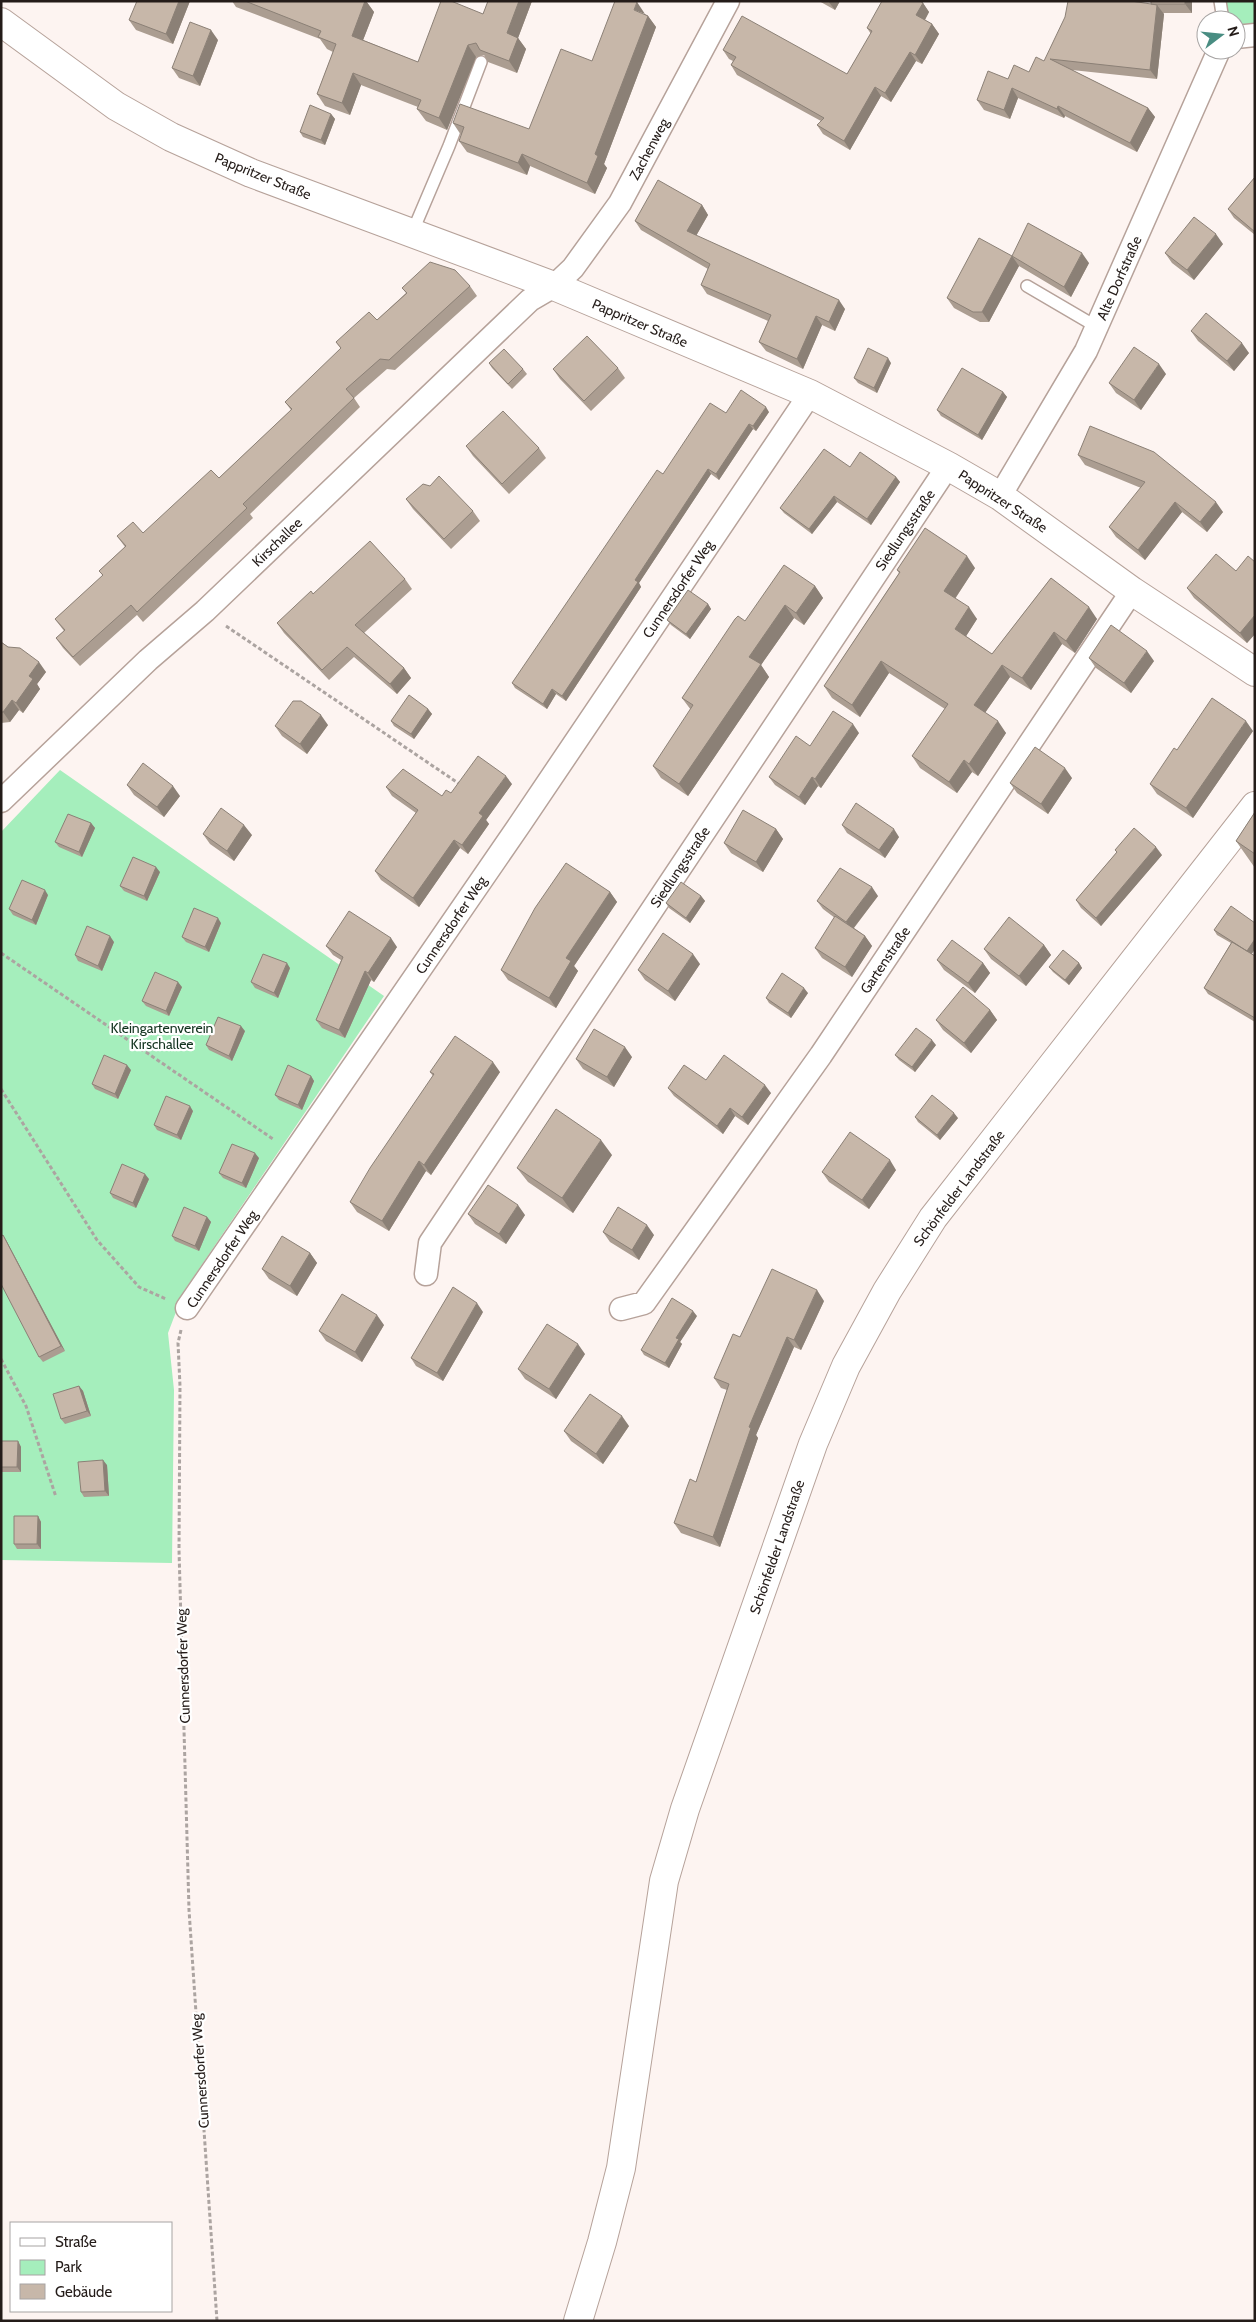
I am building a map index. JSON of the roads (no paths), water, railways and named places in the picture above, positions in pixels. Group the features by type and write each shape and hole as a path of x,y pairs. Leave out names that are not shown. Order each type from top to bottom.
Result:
{"street":[{"name":"Zachenweg","path":"554,286 578,261 620,203 728,1"},
{"name":"Pappritzer Straße","path":"1,22 116,106 171,137 251,173 554,286 810,394 948,466 1000,496 1132,591 1255,672"},
{"name":"Alte Dorfstraße","path":"1000,496 1086,351 1215,60"},
{"name":"Kirschallee","path":"1,801 148,660 205,611 530,300 554,286"},
{"name":"Cunnersdorfer Weg","path":"187,1308 520,824 810,394"},
{"name":"Siedlungsstraße","path":"426,1274 430,1243 948,466"},
{"name":"Gartenstraße","path":"620,1309 644,1304 821,1055 1132,591"},
{"name":"Schönfelder Landstraße","path":"578,2321 602,2242 621,2168 664,1881 685,1809 730,1676 813,1444 846,1366 887,1291 933,1218 1255,806"}],"lane":[{"path":"412,233 449,146 481,62"},
{"path":"1027,286 1097,327"}],"park label":[{"name":"Kleingartenverein Kirschallee","path":"162,1036"}]}
